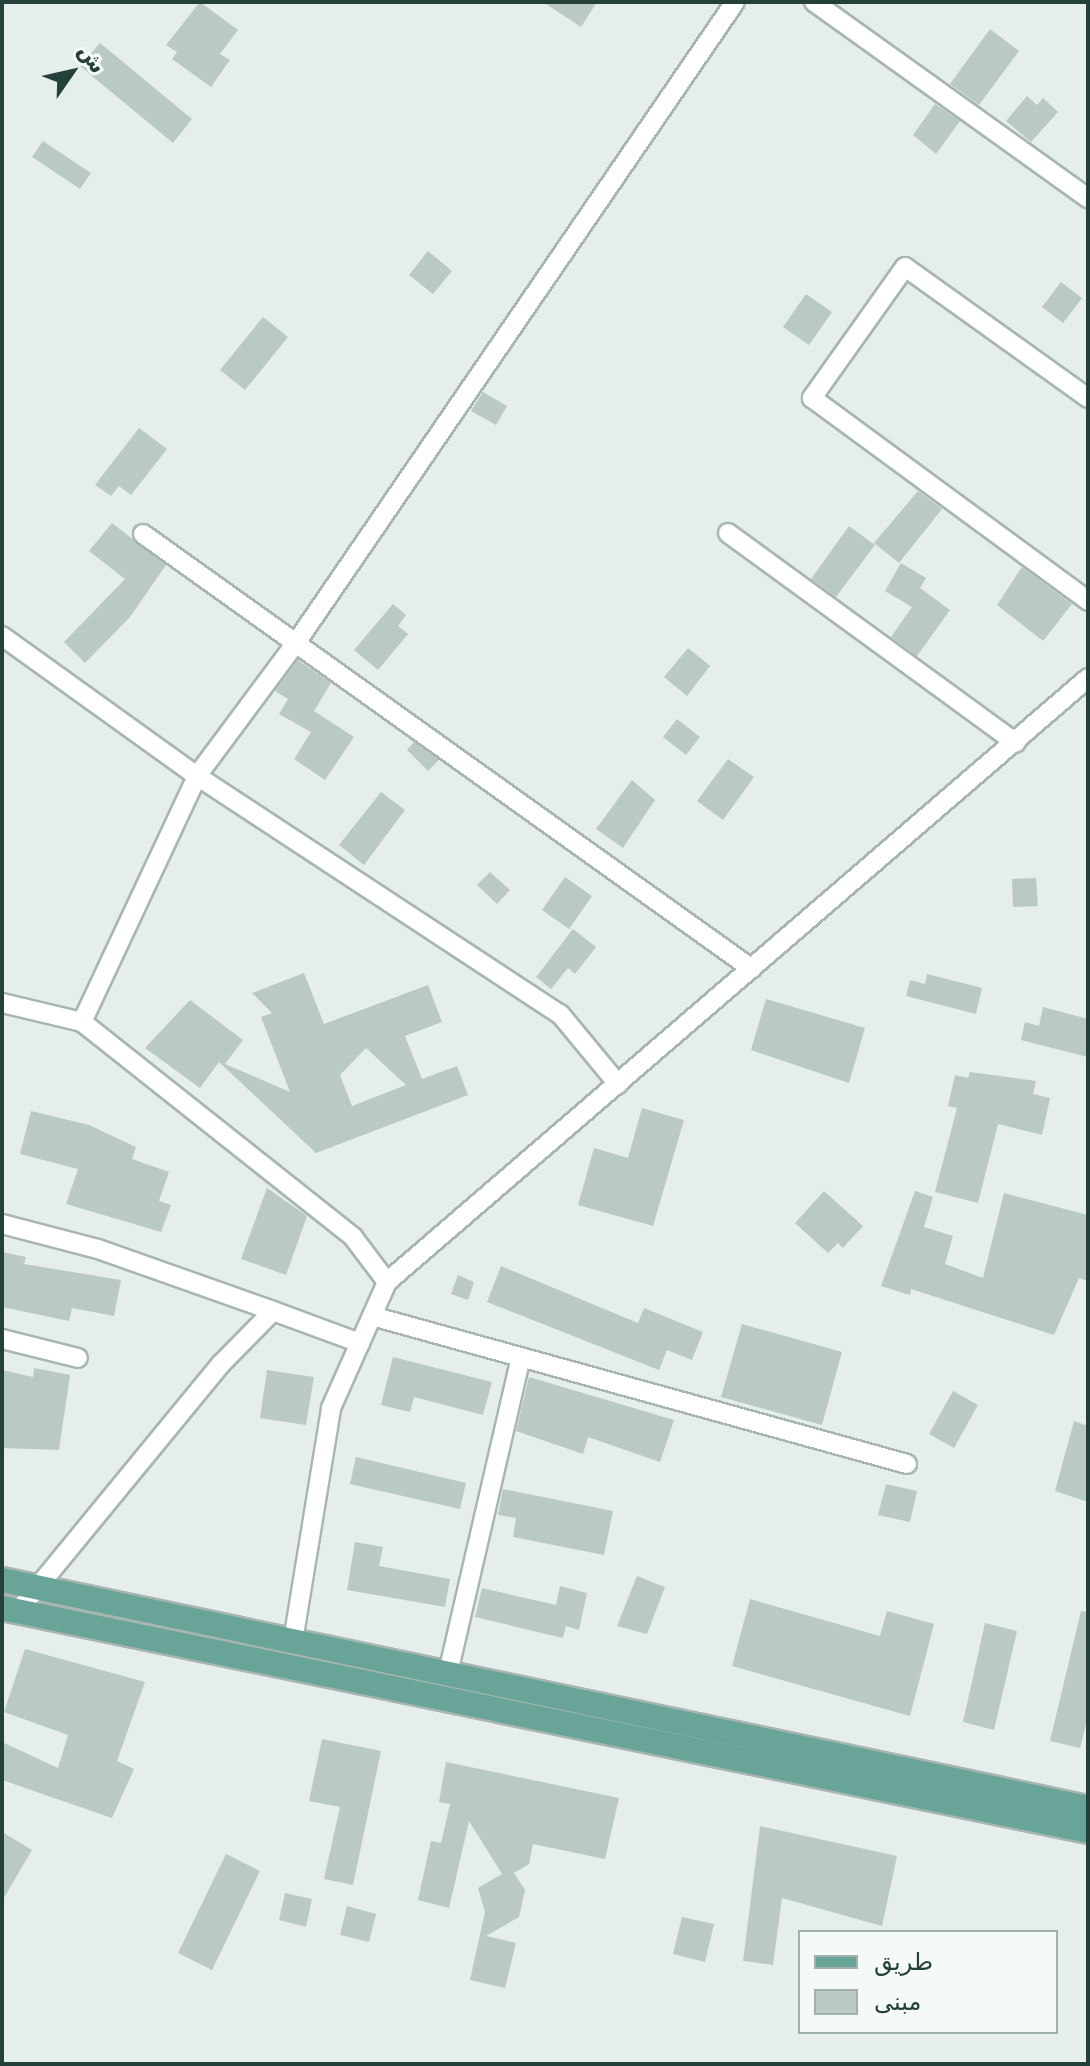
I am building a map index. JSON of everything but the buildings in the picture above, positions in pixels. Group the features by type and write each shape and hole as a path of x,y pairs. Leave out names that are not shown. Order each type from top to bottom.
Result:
{"main road":[{"path":"2,1580 1088,1808"},
{"path":"10,1609 1088,1831"}],"street":[{"path":"82,1022 197,776 298,640 735,2"},
{"path":"814,2 1088,198"},
{"path":"1088,398 905,267 812,398 1088,601"},
{"path":"728,533 1016,743"},
{"path":"143,534 298,640 752,969"},
{"path":"2,636 197,776 560,1014 618,1084"},
{"path":"293,1641 331,1408 387,1282 1088,678"},
{"path":"2,1003 82,1022 353,1237 387,1282"},
{"path":"2,1224 98,1249 360,1343"},
{"path":"10,1609 40,1587 221,1364 273,1311"},
{"path":"372,1316 907,1464"},
{"path":"2,1339 78,1358"},
{"path":"448,1673 521,1357"}]}
